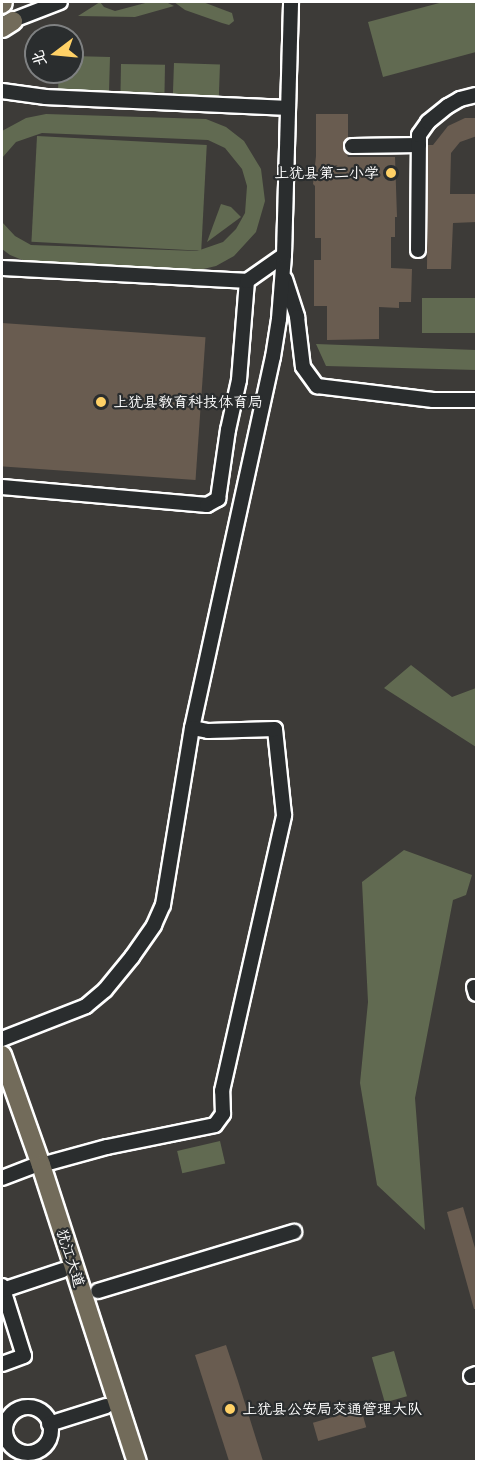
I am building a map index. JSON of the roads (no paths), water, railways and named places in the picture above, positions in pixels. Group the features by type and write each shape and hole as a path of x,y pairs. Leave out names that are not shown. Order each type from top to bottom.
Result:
{"main road":[{"name":"犹江大道","path":"2,1055 36,1166 137,1461"},
{"name":"犹江大道","path":"2,1086 36,1166 63,1270 124,1461"}],"street":[{"path":"5,25 60,2"},
{"path":"2,1039 86,1006 105,990 154,925 163,905 192,728 273,357 284,255 291,2"},
{"path":"2,92 46,97 288,108"},
{"path":"418,250 419,135 428,122 460,99 477,95"},
{"path":"352,146 418,145"},
{"path":"2,268 247,281 284,255"},
{"path":"283,271 297,317 303,367 317,386 433,400 477,400"},
{"path":"2,487 207,504 218,499 228,430 239,380 247,281"},
{"path":"2,1178 36,1166 107,1147 215,1125 222,1114 222,1090 284,815 275,729 208,731 192,728"},
{"path":"98,1291 294,1232"},
{"path":"2,1364 24,1356 2,1288 63,1270"},
{"path":"50,1424 106,1406"},
{"path":"33,1407 45,1415 50,1424 48,1440 40,1449 14,1456 5,1431 12,1413 20,1408 33,1407"}],"place":[{"name":"上犹县第二小学","path":"391,173"},
{"name":"上犹县教育科技体育局","path":"101,402"},
{"name":"上犹县公安局交通管理大队","path":"230,1409"}]}
